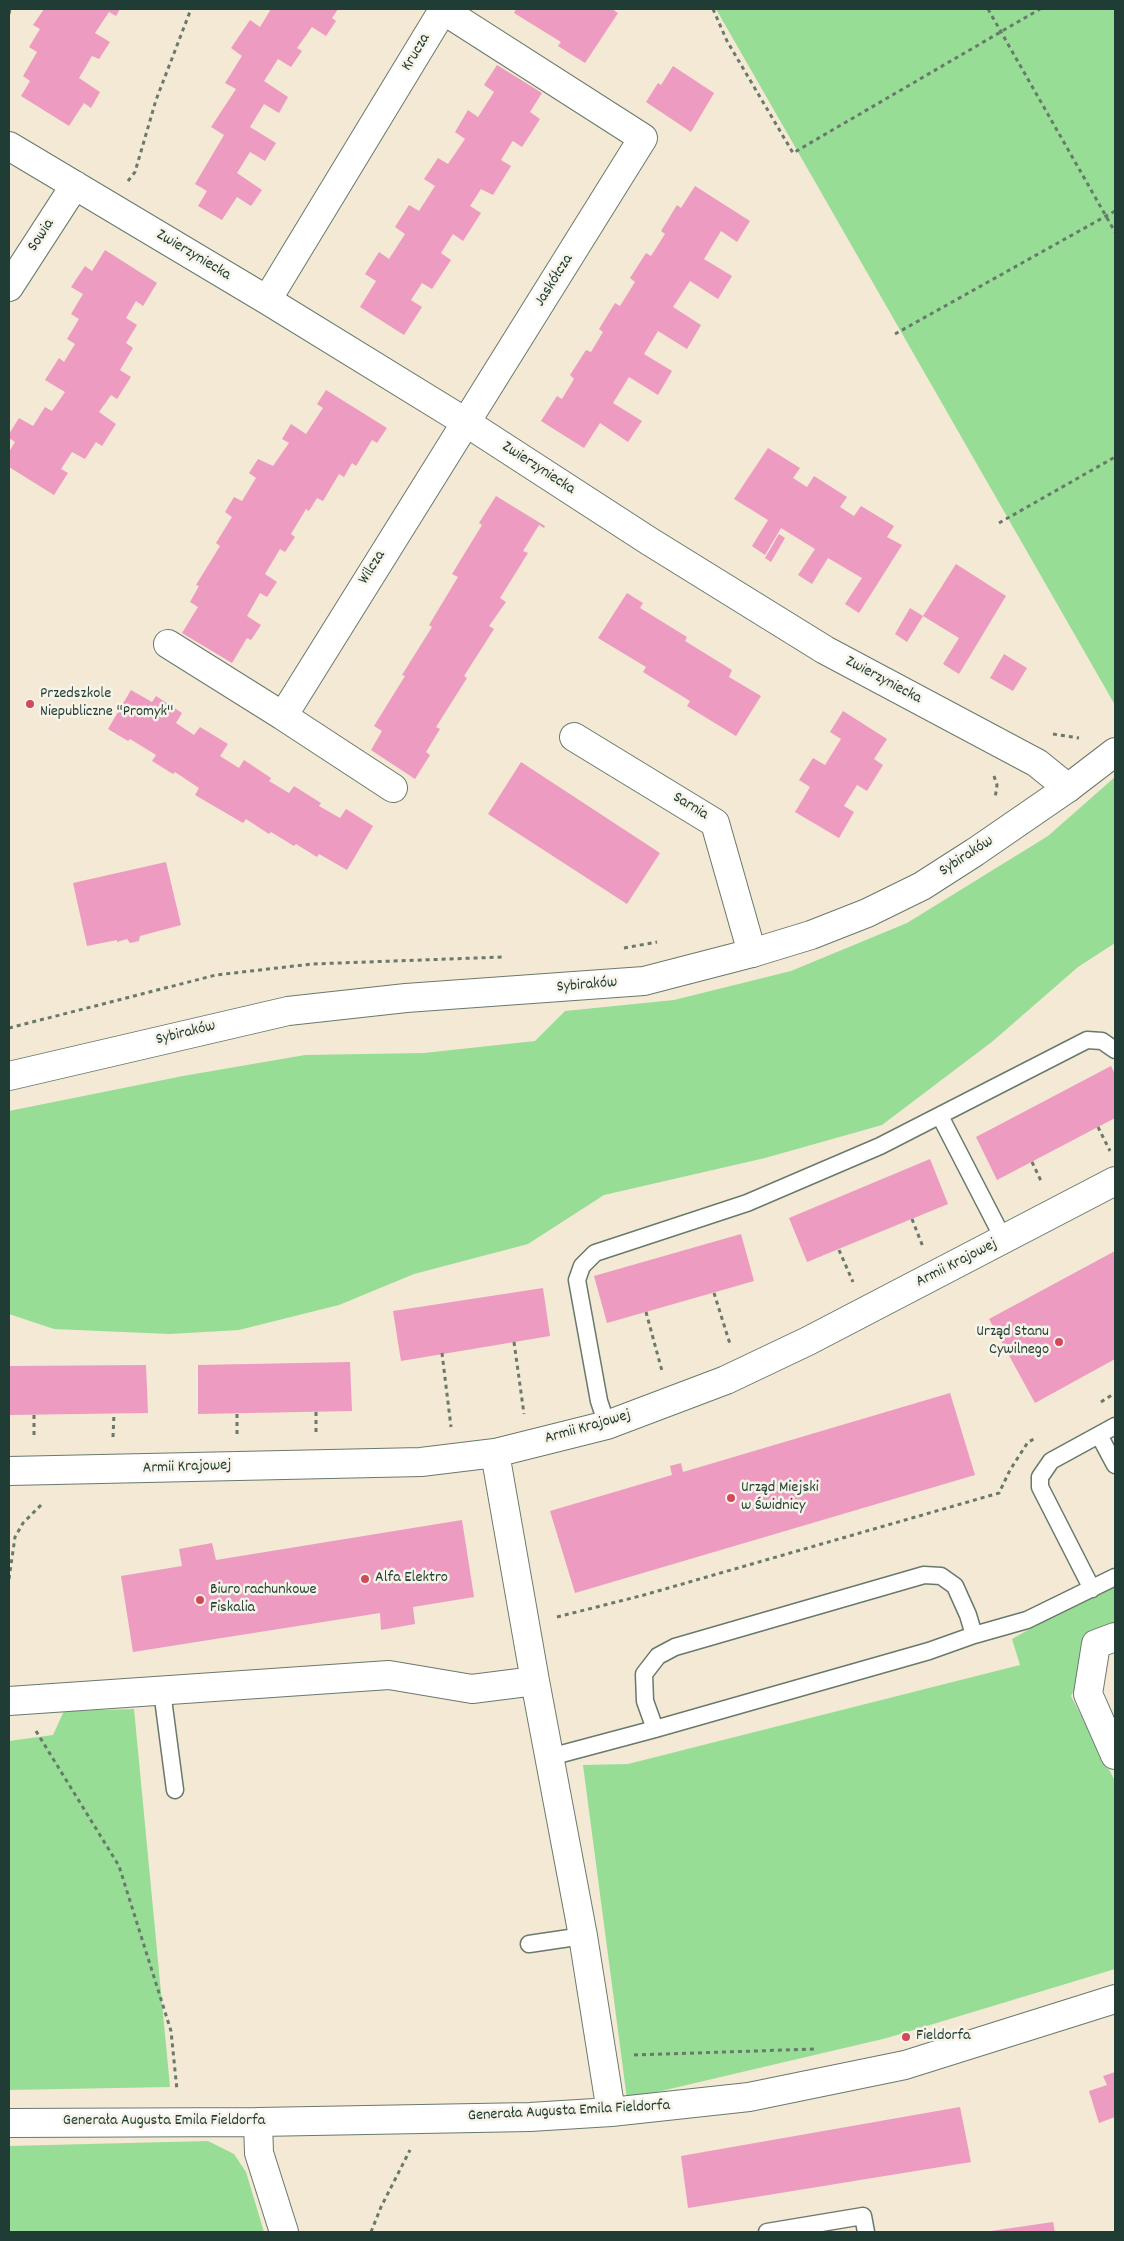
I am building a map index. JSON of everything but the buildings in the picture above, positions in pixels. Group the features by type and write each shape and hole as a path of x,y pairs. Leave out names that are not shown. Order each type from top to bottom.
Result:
{"street":[{"name":"Krucza","path":"267,300 442,9 643,138"},
{"name":"Jaskółcza","path":"467,423 643,138"},
{"name":"Zwierzyniecka","path":"9,146 267,300 467,423 649,541 825,650 1037,763 1068,788"},
{"name":"Sowia","path":"9,287 75,185"},
{"name":"Wilcza","path":"283,716 372,571 467,423"},
{"path":"168,644 393,788"},
{"name":"Sarnia","path":"574,737 715,823 752,953"},
{"name":"Sybiraków","path":"9,1076 288,1011 406,998 644,981 752,953 811,935 867,913 922,886 1068,788 1115,752"},
{"name":"Armii Krajowej","path":"9,1471 421,1462 495,1453 606,1425 726,1380 808,1341 1004,1240 1114,1170"},
{"path":"495,1453 535,1681 583,1936 611,2112"},
{"path":"1115,1637 1096,1644 1088,1694 1115,1755"},
{"path":"9,1701 389,1675 472,1689 535,1681"},
{"name":"Generała Augusta Emila Fieldorfa","path":"9,2123 258,2122 530,2117 611,2112 749,2097 905,2064 1115,1999"},
{"path":"258,2122 258,2153 284,2232"}],"lane":[{"path":"606,1425 599,1401 577,1280 582,1266 595,1253 748,1203 880,1146 1087,1040 1102,1041 1115,1050"},
{"path":"940,1116 1004,1240"},
{"path":"1092,1589 1040,1487 1040,1477 1051,1461 1115,1426"},
{"path":"1099,1435 1115,1465"},
{"path":"654,1729 645,1701 644,1674 658,1656 675,1647 924,1575 941,1576 955,1586 968,1615 974,1635"},
{"path":"550,1757 929,1652 974,1635 1027,1620 1115,1577"},
{"path":"162,1690 175,1790"},
{"path":"529,1944 583,1936"},
{"path":"767,2232 864,2216 866,2232"}],"path":[{"path":"9,14 10,9"},
{"path":"111,207 135,172 156,100 191,9"},
{"path":"713,9 727,40 792,153 1040,9"},
{"path":"988,9 1115,232"},
{"path":"895,334 1115,211"},
{"path":"999,523 1115,457"},
{"path":"995,804 1002,799"},
{"path":"620,949 665,941"},
{"path":"9,1028 216,975 312,964 512,956"},
{"path":"1098,1127 1114,1170"},
{"path":"1032,1162 1043,1185"},
{"path":"912,1219 926,1254"},
{"path":"839,1250 856,1290"},
{"path":"714,1293 733,1352"},
{"path":"646,1312 664,1378"},
{"path":"514,1342 525,1422"},
{"path":"442,1354 452,1430"},
{"path":"1098,1403 1115,1393"},
{"path":"316,1412 316,1442"},
{"path":"113,1439 114,1414"},
{"path":"237,1414 237,1437"},
{"path":"34,1415 34,1440"},
{"path":"555,1610 557,1619 999,1493 1010,1470 1028,1442 1037,1437"},
{"path":"9,1579 14,1541 23,1523 50,1498"},
{"path":"9,1540 14,1541"},
{"path":"36,1730 119,1866 171,2030 178,2100"},
{"path":"602,2056 820,2049"}],"green space":[{"path":"716,9 1115,9 1115,705"},
{"path":"1115,777 1115,943 1078,967 993,1041 882,1125 765,1158 604,1195 528,1244 414,1274 339,1305 239,1330 170,1334 54,1329 9,1314 9,1111 183,1076 305,1055 424,1053 535,1041 565,1011 674,1000 791,971 907,923 1048,836"},
{"path":"1115,1581 1115,1636 1096,1645 1071,1696 1115,1781 1115,1969 887,2038 627,2099 583,1765 628,1764 1020,1665 1012,1639"},
{"path":"134,1709 170,2087 9,2090 9,1741 53,1735 64,1711"},
{"path":"208,2141 234,2154 246,2172 264,2232 9,2232 9,2146"}],"place":[{"name":"Przedszkole Niepubliczne ''Promyk''","path":"30,704"},
{"name":"Urząd Stanu Cywilnego","path":"1059,1342"},
{"name":"Urząd Miejski w Świdnicy","path":"731,1498"},
{"name":"Alfa Elektro","path":"365,1579"},
{"name":"Biuro rachunkowe Fiskalia","path":"200,1600"},
{"name":"Fieldorfa","path":"906,2037"}]}
